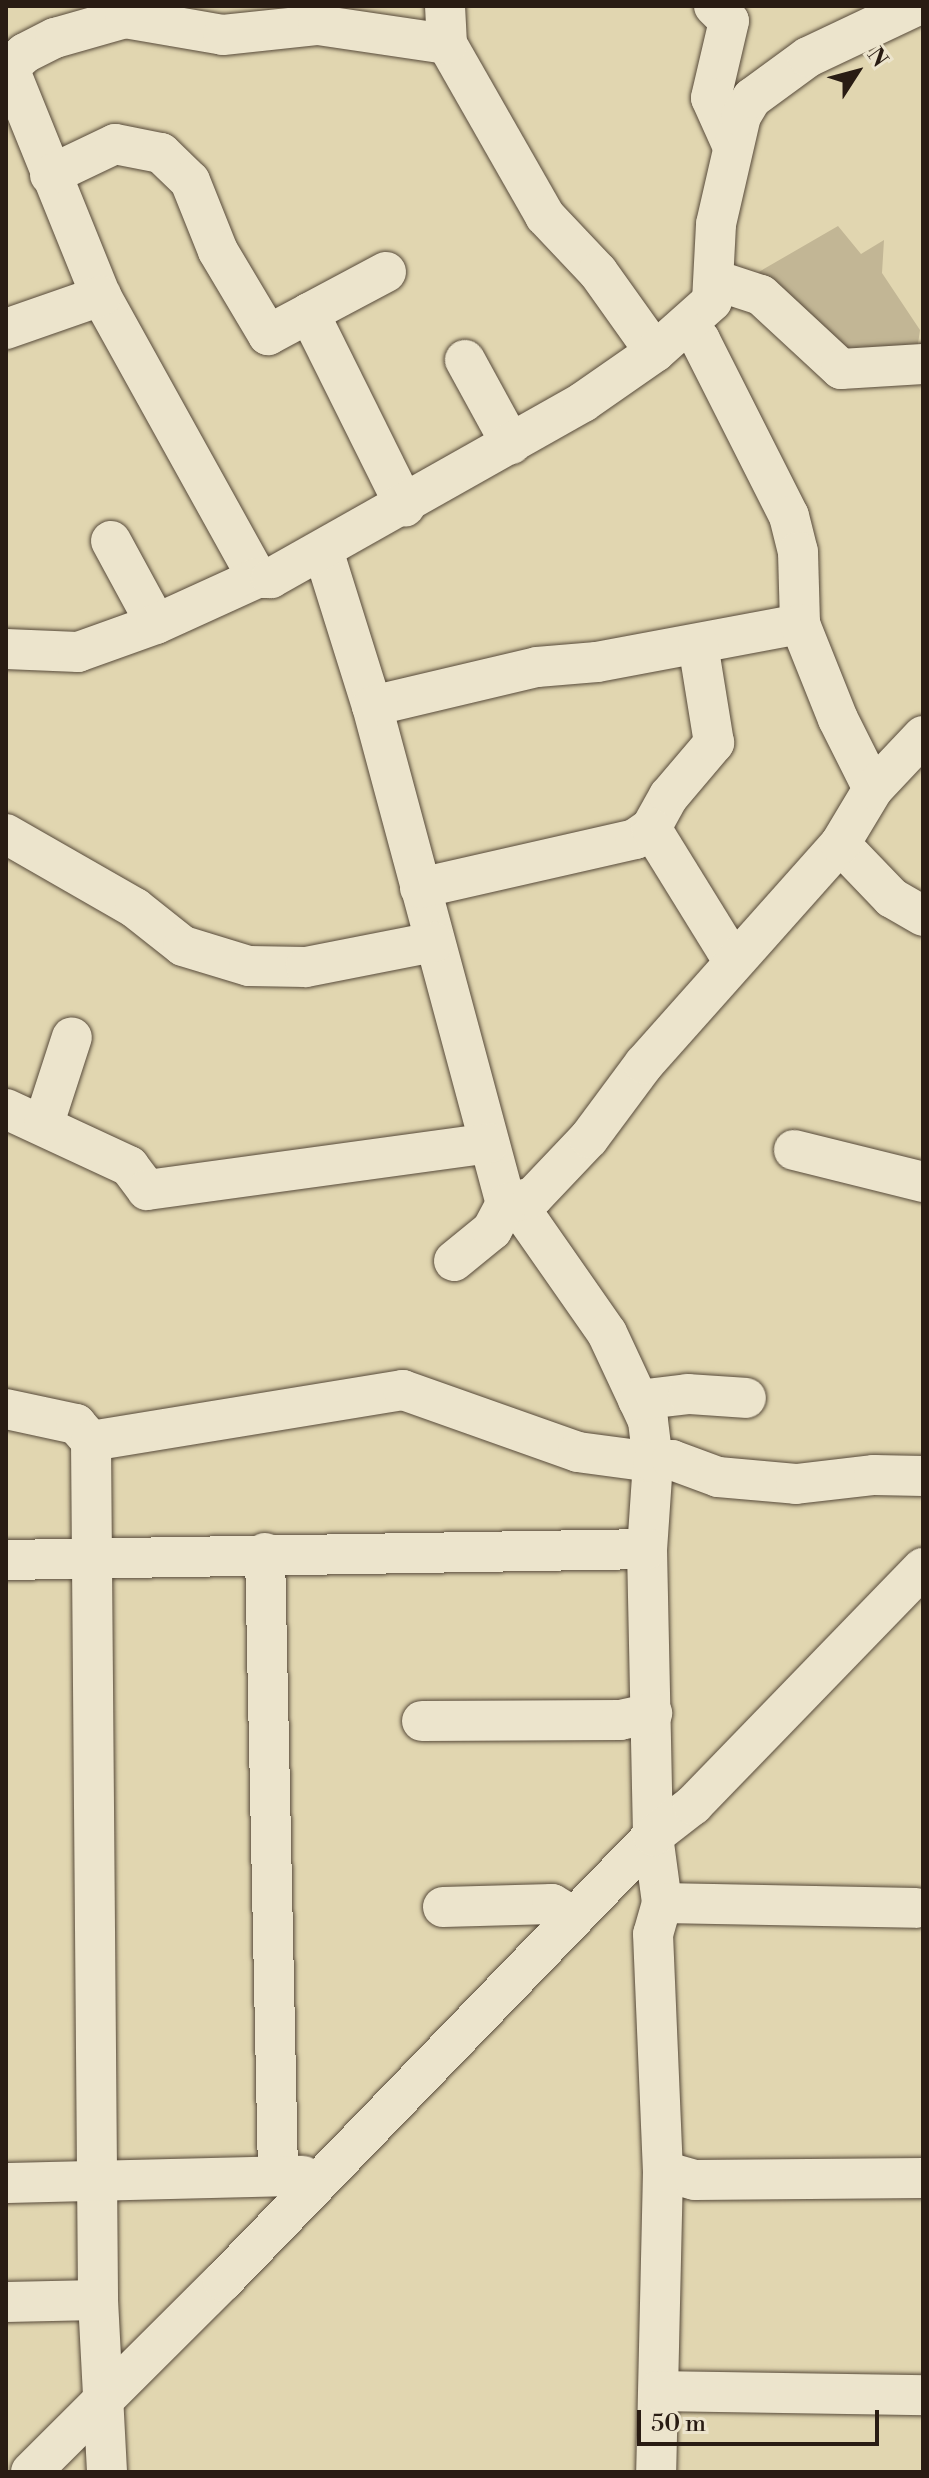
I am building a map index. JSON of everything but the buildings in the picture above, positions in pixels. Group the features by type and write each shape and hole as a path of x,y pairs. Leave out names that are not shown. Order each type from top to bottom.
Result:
{"street":[{"path":"714,6 729,21 711,98 733,147"},
{"path":"6,649 78,652 156,624 257,578 271,578 405,506 511,444 655,352 712,301 716,224 733,147 752,98 808,57 916,6"},
{"path":"257,578 101,296 50,175 20,144 6,67 25,53 55,38 125,18 318,25 446,25 545,216 598,272 655,352"},
{"path":"50,175 115,144 161,153 190,181 218,251 268,335 386,272"},
{"path":"715,280 761,295 841,369 923,364"},
{"path":"6,329 101,296"},
{"path":"309,313 405,506"},
{"path":"687,325 707,354 789,516 798,552 800,624 838,719 873,789"},
{"path":"465,360 511,444"},
{"path":"111,541 156,624"},
{"path":"323,550 372,706 506,1204 526,1217 607,1333 648,1421 653,1462 647,1549 653,1836 662,1903 653,1934 663,2171 656,2472"},
{"path":"372,706 537,667 698,644 800,624"},
{"path":"420,888 635,839 651,828 669,796 714,743 698,644"},
{"path":"454,1261 492,1230 506,1204 533,1197 589,1138 644,1064 840,844 873,789 923,736"},
{"path":"651,828 733,961"},
{"path":"6,834 135,908 183,946 249,966 306,967 434,942"},
{"path":"840,844 892,898 923,916"},
{"path":"44,1123 72,1037"},
{"path":"6,1109 44,1123 129,1166 147,1190 489,1143"},
{"path":"794,1150 923,1182"},
{"path":"91,1441 403,1390 578,1452 653,1462 672,1460 718,1477 796,1484 874,1475 923,1476"},
{"path":"638,1400 688,1394 746,1398"},
{"path":"6,1409 76,1424 91,1441 98,2300 107,2472"},
{"path":"6,1560 265,1553 647,1549"},
{"path":"265,1553 278,2176"},
{"path":"31,2472 653,1836 693,1805 923,1568"},
{"path":"422,1721 620,1720 652,1713"},
{"path":"662,1903 916,1908"},
{"path":"443,1907 552,1904 574,1917"},
{"path":"663,2171 695,2180 923,2178"},
{"path":"6,2183 323,2176"},
{"path":"6,2302 98,2300"},
{"path":"659,2391 923,2395"}],"shaded area":[{"path":"838,226 861,254 884,240 882,273 920,330 917,351 844,353 750,277"}]}
